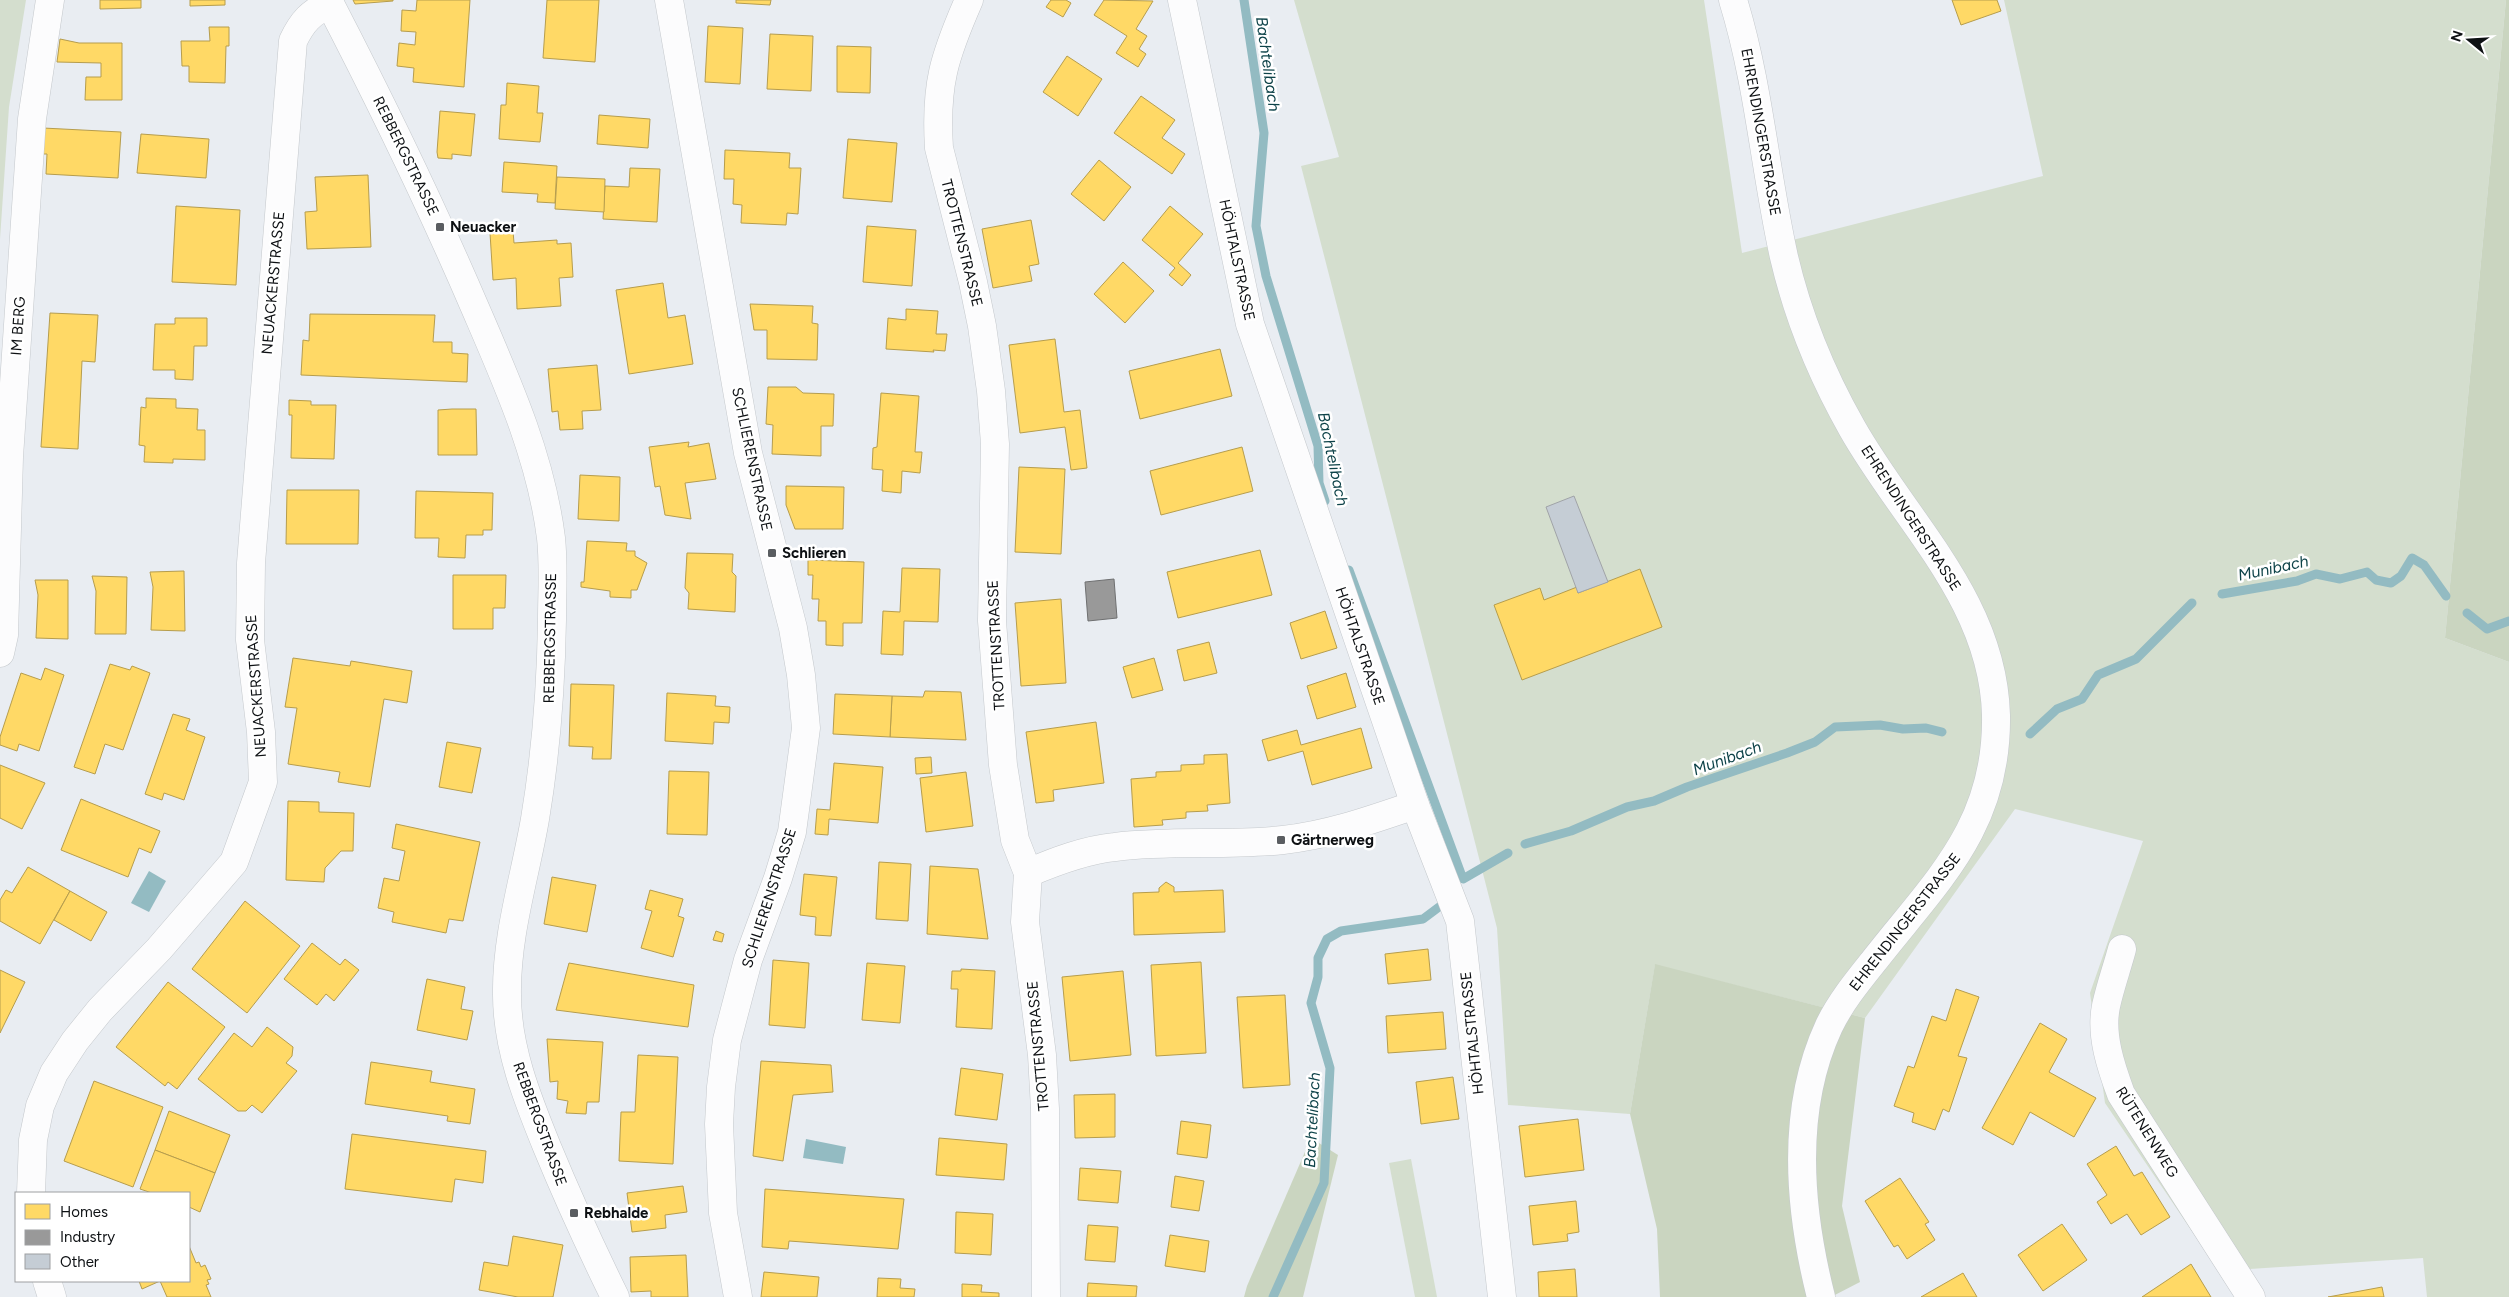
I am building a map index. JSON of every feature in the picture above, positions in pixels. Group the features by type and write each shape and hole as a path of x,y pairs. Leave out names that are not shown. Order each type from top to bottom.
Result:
{"street":[{"name":"IM BERG","path":"0,653 4,635 9,457 32,118 50,0"},
{"name":"SCHLIERENSTRASSE","path":"669,0 748,453 793,628 801,675 806,728 792,832 778,878 748,960 727,1040 722,1077 719,1124 723,1213 738,1297"},
{"name":"TROTTENSTRASSE","path":"969,0 945,58 938,100 939,140 982,326 991,391 995,444 992,621 1003,765 1015,840 1028,873 1025,922 1042,1056 1045,1109 1046,1297"},
{"name":"HÖHTALSTRASSE","path":"1182,0 1250,324 1415,806 1460,921 1502,1297"},
{"name":"EHRENDINGERSTRASSE","path":"1734,0 1744,38 1785,259 1800,313 1821,367 1854,432 1952,575 1970,610 1982,641 1991,679 1996,715 1989,780 1982,804 1960,851 1939,882 1855,985 1830,1026 1812,1076 1803,1125 1802,1180 1810,1245 1821,1297"},
{"name":"NEUACKERSTRASSE","path":"32,1192 33,1140 40,1106 54,1073 75,1041 100,1010 159,949 234,862 262,782 261,732 250,640 250,563 293,41 302,22 329,2"},
{"name":"REBBERGSTRASSE","path":"329,2 438,220 503,373 527,435 544,490 552,542 553,586 547,731 535,821 512,932 506,993 508,1021 523,1085 533,1113 574,1213 615,1297"},
{"path":"1028,873 1056,861 1115,847 1281,840 1314,836 1415,806"},
{"name":"RÜTENENWEG","path":"2122,949 2106,1007 2108,1059 2120,1094 2251,1297"},
{"path":"47,1282 52,1297"}],"green space":[{"path":"0,0 26,0 9,107 0,239"},
{"path":"1294,0 1704,0 1742,253 2043,176 2004,0 2506,0 2445,638 2509,662 2509,1297 2427,1297 2423,1258 2219,1271 2105,1103 2090,993 2143,841 2015,809 1865,1018 1655,965 1630,1114 1508,1105 1497,928 1301,166 1339,157"},
{"path":"2506,0 2509,0 2509,662 2445,638"},
{"path":"1655,964 1865,1018 1842,1206 1860,1282 1831,1297 1660,1297 1657,1229 1630,1114"},
{"path":"1311,1138 1338,1155 1303,1297 1244,1297 1247,1286"},
{"path":"1411,1159 1437,1297 1415,1297 1389,1163"}],"water":[{"path":"149,871 166,881 149,912 131,903"},
{"path":"806,1139 846,1147 843,1164 803,1158"}],"building: Homes":[{"path":"100,0 141,0 141,8 100,9"},
{"path":"190,0 225,0 225,5 190,6"},
{"path":"353,0 393,0 393,1 355,4"},
{"path":"417,0 470,0 464,87 413,82 414,68 397,66 399,43 415,45 416,32 401,31 402,10 416,11"},
{"path":"547,0 599,0 595,62 543,58"},
{"path":"736,0 771,0 770,5 736,3"},
{"path":"1051,0 1066,0 1071,3 1063,17 1046,7"},
{"path":"1104,0 1153,1 1136,29 1147,36 1139,49 1146,54 1138,67 1116,53 1127,36 1094,15"},
{"path":"1952,0 1997,0 2001,11 1961,25"},
{"path":"708,26 743,28 740,84 705,82"},
{"path":"209,27 229,27 229,46 226,46 225,83 189,82 189,66 182,66 181,41 210,41"},
{"path":"770,34 813,36 811,91 767,89"},
{"path":"60,39 79,43 122,43 122,100 85,100 86,77 101,77 101,63 57,62"},
{"path":"837,46 871,47 870,93 837,92"},
{"path":"1067,56 1102,79 1078,116 1043,92"},
{"path":"507,83 539,86 537,113 543,113 540,142 499,139 501,105 506,105"},
{"path":"1141,96 1175,120 1162,138 1185,154 1172,174 1114,133"},
{"path":"440,111 475,114 471,156 452,154 452,159 438,158"},
{"path":"599,115 650,119 648,148 597,144"},
{"path":"43,128 121,132 118,178 46,174 47,154 41,154"},
{"path":"141,134 209,139 206,178 137,173"},
{"path":"848,139 897,143 892,202 843,198"},
{"path":"725,150 790,153 789,168 801,168 798,214 787,213 786,225 741,223 742,205 733,204 734,179 724,179"},
{"path":"1099,160 1131,187 1104,221 1071,194"},
{"path":"504,162 557,166 555,203 537,202 538,194 502,192"},
{"path":"630,168 660,169 657,222 603,219 605,186 629,187"},
{"path":"368,175 371,247 307,249 305,212 317,211 315,177"},
{"path":"557,177 605,179 604,212 555,209"},
{"path":"176,206 240,210 236,285 172,282"},
{"path":"1170,206 1203,234 1178,263 1191,275 1182,286 1169,275 1175,268 1142,240"},
{"path":"1031,220 1039,264 1029,266 1032,281 993,288 982,229"},
{"path":"867,226 916,230 912,286 863,282"},
{"path":"513,231 514,243 557,240 557,244 571,243 573,277 559,278 561,306 517,309 516,278 493,280 490,233"},
{"path":"1123,262 1154,291 1125,323 1094,294"},
{"path":"663,283 668,318 685,315 693,364 629,374 616,290"},
{"path":"750,304 813,306 812,323 818,324 817,360 767,359 767,330 754,330"},
{"path":"906,309 938,311 936,334 947,334 945,351 886,349 888,318 906,320"},
{"path":"50,313 98,315 95,362 82,361 78,449 41,447"},
{"path":"310,314 435,315 433,342 452,342 452,353 468,354 467,382 301,375 303,340 309,341"},
{"path":"175,318 207,318 207,346 194,346 193,380 175,379 175,370 153,370 155,324 175,324"},
{"path":"1055,339 1064,412 1080,410 1087,468 1071,470 1065,427 1020,433 1009,345"},
{"path":"1220,349 1232,396 1140,419 1129,371"},
{"path":"597,365 601,410 582,411 583,429 560,430 558,411 552,412 548,369"},
{"path":"768,387 796,387 803,393 834,394 833,426 821,426 821,456 772,454 773,425 766,424"},
{"path":"881,393 919,396 915,452 922,452 920,473 902,471 901,493 882,491 883,470 872,469 873,448 877,447"},
{"path":"146,398 176,399 176,408 198,409 197,430 205,430 205,460 173,459 173,463 144,462 145,446 139,445 141,407 146,408"},
{"path":"289,400 311,401 311,405 336,405 334,459 291,458 292,415 289,415"},
{"path":"476,409 477,455 438,455 438,410"},
{"path":"689,442 688,447 709,443 716,479 685,483 691,519 665,515 660,486 655,487 649,447"},
{"path":"1242,447 1253,491 1161,515 1150,471"},
{"path":"1019,467 1065,469 1061,554 1015,552"},
{"path":"580,475 620,477 619,521 578,519"},
{"path":"786,486 844,487 843,529 795,529 786,505"},
{"path":"287,490 359,490 358,544 286,544"},
{"path":"416,491 493,493 492,530 483,530 483,535 466,535 465,558 438,557 439,538 415,538"},
{"path":"587,541 627,543 626,551 635,551 635,556 647,563 637,590 631,590 631,598 610,597 610,591 581,587 581,582 584,582"},
{"path":"1260,550 1272,595 1178,618 1167,572"},
{"path":"687,553 733,554 732,572 736,576 735,612 688,609 689,593 685,588"},
{"path":"808,560 864,562 862,623 843,623 843,646 826,645 826,621 818,621 819,599 812,599 813,575 808,575"},
{"path":"902,568 940,569 938,622 904,621 903,655 881,654 883,611 900,612"},
{"path":"1640,569 1662,627 1522,680 1494,605 1540,588 1544,600 1577,587 1578,593"},
{"path":"184,571 185,631 151,630 153,587 150,572"},
{"path":"453,575 506,575 505,608 493,608 493,629 453,629"},
{"path":"92,576 127,577 126,634 95,634 96,591"},
{"path":"35,580 68,580 68,639 36,638 38,595"},
{"path":"1061,599 1066,683 1021,686 1015,603"},
{"path":"1325,611 1337,648 1301,659 1290,623"},
{"path":"1209,642 1217,673 1184,681 1177,650"},
{"path":"293,658 350,666 351,661 412,671 407,703 384,699 370,787 338,782 340,772 288,764 297,708 285,707"},
{"path":"1154,658 1163,690 1132,698 1123,667"},
{"path":"110,664 130,670 132,666 150,673 123,750 105,744 95,774 74,767"},
{"path":"45,668 64,675 39,751 19,744 17,751 0,745 0,737 21,673 41,680"},
{"path":"1346,673 1356,707 1317,719 1307,686"},
{"path":"571,684 614,685 611,759 592,759 593,747 569,746"},
{"path":"925,691 961,692 966,740 890,737 892,696 923,697"},
{"path":"667,693 716,696 715,706 730,707 729,723 714,722 713,744 665,741"},
{"path":"835,694 892,696 890,737 833,734"},
{"path":"173,714 190,719 186,730 205,737 184,800 164,793 162,800 145,794"},
{"path":"1096,722 1104,783 1053,790 1054,801 1036,803 1026,732"},
{"path":"1361,728 1372,768 1312,785 1303,751 1268,761 1262,740 1297,730 1301,745"},
{"path":"447,742 481,748 472,793 439,787"},
{"path":"1227,754 1230,803 1207,805 1208,811 1186,812 1186,818 1162,820 1163,825 1134,827 1131,779 1156,777 1156,772 1181,771 1181,765 1204,764 1204,755"},
{"path":"931,757 932,773 916,774 915,758"},
{"path":"834,763 883,767 878,823 829,819 828,835 815,834 817,809 830,810"},
{"path":"0,765 45,783 22,829 0,818"},
{"path":"669,771 709,772 707,835 667,834"},
{"path":"966,772 973,826 926,832 920,778"},
{"path":"81,799 160,831 151,853 139,848 128,877 61,850"},
{"path":"288,801 319,802 319,812 354,813 353,851 341,851 325,868 324,882 286,880"},
{"path":"396,824 480,842 463,921 449,919 446,933 392,922 394,912 378,908 384,878 399,881 405,851 392,848"},
{"path":"879,862 911,864 908,921 876,919"},
{"path":"930,866 978,869 988,939 927,934"},
{"path":"28,867 70,891 40,944 0,921 0,900 6,890 12,893"},
{"path":"804,874 837,877 831,936 815,935 816,917 800,915"},
{"path":"552,877 596,885 587,932 544,924"},
{"path":"1166,882 1174,887 1174,892 1223,890 1225,932 1134,935 1133,893 1159,892 1159,888"},
{"path":"650,890 683,899 678,916 684,918 673,957 641,948 652,911 645,909"},
{"path":"70,891 107,912 91,941 54,920"},
{"path":"245,901 300,946 247,1013 192,969"},
{"path":"716,931 724,934 722,942 713,940"},
{"path":"312,943 340,965 345,959 359,970 334,1001 326,994 317,1005 284,979"},
{"path":"1428,949 1431,980 1388,984 1385,954"},
{"path":"773,960 809,963 805,1028 769,1025"},
{"path":"1201,962 1206,1053 1156,1056 1151,965"},
{"path":"569,963 694,985 688,1027 556,1010"},
{"path":"867,963 905,966 900,1023 862,1020"},
{"path":"961,969 995,971 992,1029 956,1027 958,989 951,989 952,971 961,971"},
{"path":"0,970 25,982 0,1033"},
{"path":"1123,971 1131,1055 1070,1061 1062,977"},
{"path":"427,979 465,987 461,1009 473,1011 467,1040 417,1030"},
{"path":"168,982 225,1027 177,1089 168,1082 165,1086 116,1047"},
{"path":"1956,989 1979,997 1958,1056 1967,1058 1949,1112 1943,1109 1935,1130 1912,1122 1914,1113 1894,1106 1908,1066 1914,1068 1932,1016 1946,1021"},
{"path":"1285,995 1290,1085 1243,1088 1237,997"},
{"path":"1443,1012 1446,1049 1388,1053 1386,1016"},
{"path":"2040,1023 2067,1039 2049,1072 2096,1098 2074,1137 2030,1112 2013,1145 1982,1128"},
{"path":"267,1027 293,1047 292,1056 286,1063 297,1071 262,1113 252,1105 246,1111 238,1111 198,1079 234,1033 252,1047"},
{"path":"547,1039 603,1042 599,1102 587,1102 586,1114 566,1113 568,1101 557,1099 558,1081 550,1082"},
{"path":"638,1055 678,1057 673,1164 619,1161 621,1112 635,1112"},
{"path":"761,1061 831,1065 833,1092 793,1095 783,1161 753,1156"},
{"path":"371,1062 432,1071 430,1082 475,1089 470,1124 447,1121 448,1116 365,1104"},
{"path":"961,1068 1003,1074 997,1120 955,1115"},
{"path":"1453,1077 1459,1119 1421,1124 1416,1082"},
{"path":"94,1081 163,1107 133,1187 64,1161"},
{"path":"1115,1094 1115,1137 1075,1138 1074,1095"},
{"path":"169,1111 230,1135 215,1173 155,1150"},
{"path":"1578,1119 1584,1170 1525,1177 1519,1126"},
{"path":"1181,1121 1211,1125 1207,1158 1177,1154"},
{"path":"352,1134 486,1151 483,1183 455,1179 452,1202 345,1189"},
{"path":"939,1138 1007,1144 1004,1180 936,1175"},
{"path":"2116,1146 2134,1176 2142,1172 2170,1217 2141,1235 2127,1214 2111,1224 2097,1202 2107,1195 2087,1164"},
{"path":"155,1150 215,1173 200,1212 190,1207 190,1192 149,1192 140,1189"},
{"path":"1080,1168 1121,1171 1118,1203 1078,1200"},
{"path":"1175,1176 1204,1181 1199,1211 1171,1207"},
{"path":"1900,1178 1929,1222 1925,1224 1935,1240 1907,1259 1898,1245 1894,1247 1865,1201"},
{"path":"683,1186 687,1212 665,1215 666,1228 632,1232 627,1193"},
{"path":"765,1189 904,1199 898,1249 789,1241 788,1249 762,1247"},
{"path":"1576,1201 1579,1232 1567,1234 1568,1241 1533,1245 1529,1206"},
{"path":"956,1212 993,1214 991,1255 955,1253"},
{"path":"2062,1224 2087,1260 2043,1291 2018,1255"},
{"path":"1088,1225 1118,1227 1115,1262 1085,1260"},
{"path":"1170,1235 1209,1241 1205,1272 1165,1266"},
{"path":"513,1236 563,1245 553,1297 518,1297 479,1290 484,1262 508,1266"},
{"path":"190,1248 196,1263 199,1262 201,1267 205,1265 211,1279 207,1280 209,1284 206,1285 211,1297 167,1297 160,1282 190,1282"},
{"path":"686,1255 688,1297 651,1297 651,1291 631,1292 630,1257"},
{"path":"2191,1264 2211,1297 2142,1297 2169,1279"},
{"path":"1575,1269 1577,1297 1539,1297 1538,1272"},
{"path":"764,1272 819,1277 817,1297 761,1297"},
{"path":"1963,1273 1977,1297 1921,1297"},
{"path":"878,1278 901,1279 900,1288 915,1289 914,1297 877,1297"},
{"path":"139,1282 158,1282 142,1289"},
{"path":"1088,1283 1137,1286 1136,1297 1087,1297"},
{"path":"962,1284 982,1285 981,1292 999,1293 999,1297 962,1297"},
{"path":"2382,1287 2384,1297 2328,1297"}],"building: Industry":[{"path":"1114,579 1117,618 1088,621 1085,582"}],"building: Other":[{"path":"1574,496 1608,582 1578,593 1546,507"}],"waterway":[{"name":"Bachtelibach","path":"1244,0 1264,133 1256,226 1266,276 1318,446 1319,483 1325,501"},
{"name":"Munibach","path":"2222,594 2297,581 2316,574 2340,579 2367,572 2376,580 2391,583 2401,576 2412,558 2424,565 2446,596"},
{"name":"Bachtelibach","path":"1349,570 1463,879 1508,853"},
{"name":"Munibach","path":"2030,734 2057,709 2082,699 2098,675 2136,659 2192,603"},
{"name":"Munibach","path":"2467,613 2487,629 2509,621"},
{"name":"Munibach","path":"1525,844 1571,831 1627,807 1654,801 1687,787 1787,753 1815,742 1835,727 1880,725 1903,729 1926,728 1942,732"},
{"name":"Bachtelibach","path":"1273,1297 1324,1183 1330,1068 1311,1003 1318,977 1318,958 1327,939 1341,931 1423,919 1439,907"}],"place":[{"name":"Neuacker","path":"440,227"},
{"name":"Schlieren","path":"772,553"},
{"name":"Gärtnerweg","path":"1281,840"},
{"name":"Rebhalde","path":"574,1213"}]}
